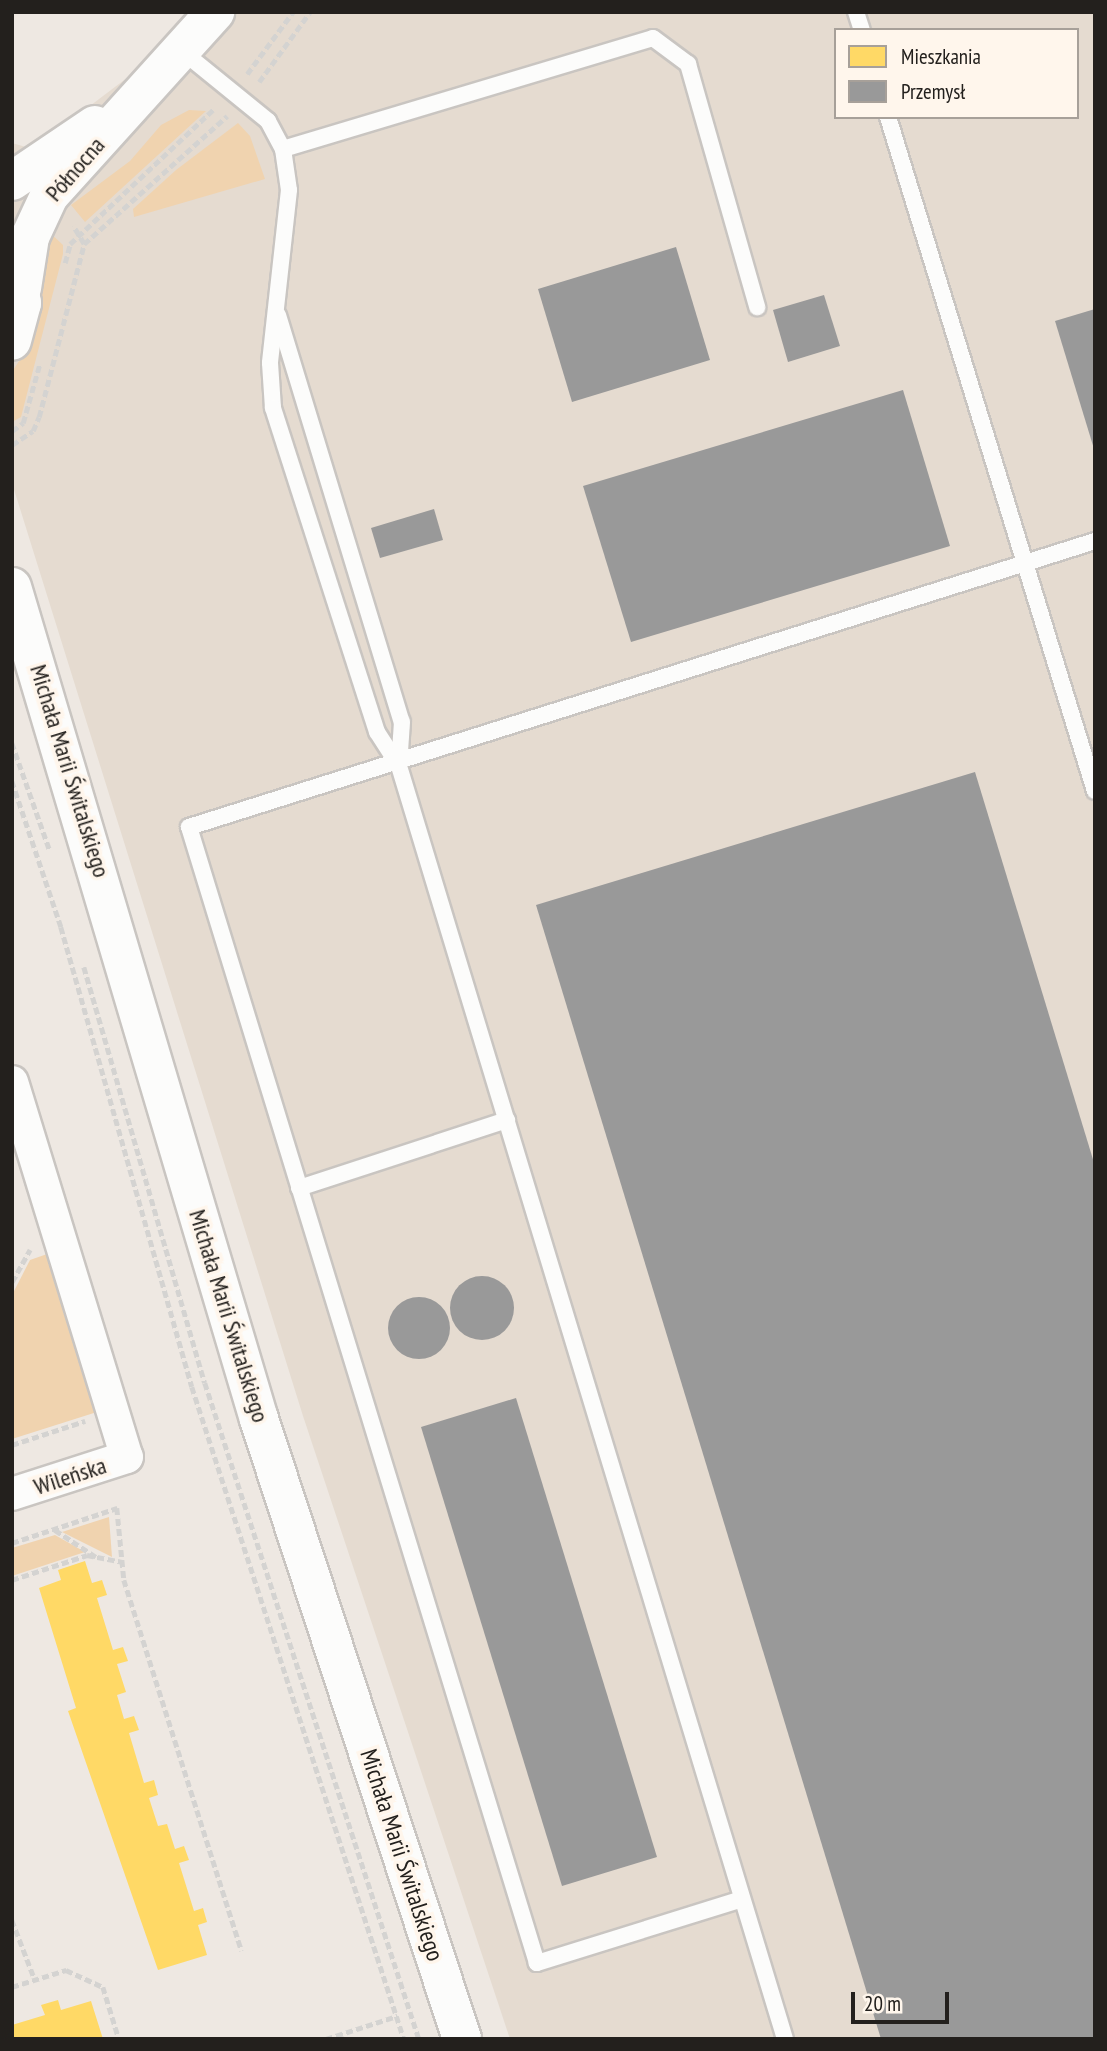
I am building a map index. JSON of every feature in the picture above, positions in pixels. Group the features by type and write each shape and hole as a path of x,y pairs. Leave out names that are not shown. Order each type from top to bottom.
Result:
{"main road":[{"name":"Północna","path":"12,341 40,210 215,12"},
{"name":"Północna","path":"12,181 135,100"},
{"path":"12,250 22,288"},
{"name":"Michała Marii Świtalskiego","path":"12,587 259,1419 462,2039"}],"street":[{"path":"12,1082 114,1412"},
{"name":"Wileńska","path":"12,1494 127,1457 114,1412"}],"lane":[{"path":"284,149 653,38 688,64 757,307"},
{"path":"182,51 268,121 284,149 289,190 275,307 273,408 377,732 399,766 739,1900 785,2039"},
{"path":"889,119 1095,791"},
{"path":"275,307 402,722 399,766"},
{"path":"739,1900 537,1963 189,827 399,766 1095,541"},
{"path":"299,1188 507,1120"}],"path":[{"path":"70,244 239,95 293,12"},
{"path":"84,244 239,95 310,12"},
{"path":"12,743 26,782"},
{"path":"12,781 61,927 192,1387 404,2039"},
{"path":"12,1445 114,1412"},
{"path":"12,1543 117,1508 122,1562 242,1951"},
{"path":"54,1529 96,1557 122,1562"},
{"path":"12,1580 96,1557"},
{"path":"12,1920 35,1980"},
{"path":"12,1987 65,1970 103,1987 119,2039"},
{"path":"326,2039 397,2016"}],"shaded area":[{"path":"214,12 1095,12 1095,2039 510,2039 303,1416 12,483 12,143 33,149"},
{"path":"189,110 206,111 85,222 71,205 130,161 161,125"},
{"path":"238,123 250,136 265,179 134,217 133,209 176,170"},
{"path":"47,230 63,245 63,254 21,417 12,422 12,372 28,347"},
{"path":"50,1253 97,1412 12,1439 12,1295 30,1260"},
{"path":"109,1517 112,1557 62,1532"},
{"path":"55,1535 85,1552 12,1576 12,1548"}],"building: Mieszkania":[{"path":"85,1561 92,1583 102,1580 107,1595 97,1598 113,1650 123,1647 128,1661 117,1664 126,1692 117,1695 124,1719 134,1716 139,1730 129,1733 144,1783 154,1780 158,1795 149,1798 158,1826 167,1824 175,1849 184,1846 189,1860 179,1863 194,1911 203,1908 207,1922 198,1925 207,1955 158,1970 68,1711 76,1708 39,1588 61,1580 58,1570"},
{"path":"58,2000 61,2010 91,2001 103,2039 12,2039 12,2025 45,2015 41,2005"}],"building: Przemysł":[{"path":"676,247 710,360 572,402 538,289"},
{"path":"824,295 840,346 788,362 773,310"},
{"path":"1095,309 1095,449 1094,449 1055,321"},
{"path":"903,390 950,546 631,642 583,486"},
{"path":"434,509 443,540 380,558 371,528"},
{"path":"975,772 1095,1166 1095,2039 881,2039 536,905"},
{"path":"482,1276 505,1285 514,1308 505,1331 482,1340 459,1331 450,1308 459,1285"},
{"path":"413,1297 425,1297 441,1306 448,1316 448,1340 441,1350 425,1359 413,1359 402,1354 393,1345 388,1334 388,1322 393,1311 402,1302"},
{"path":"516,1398 657,1857 562,1886 421,1427"}]}
